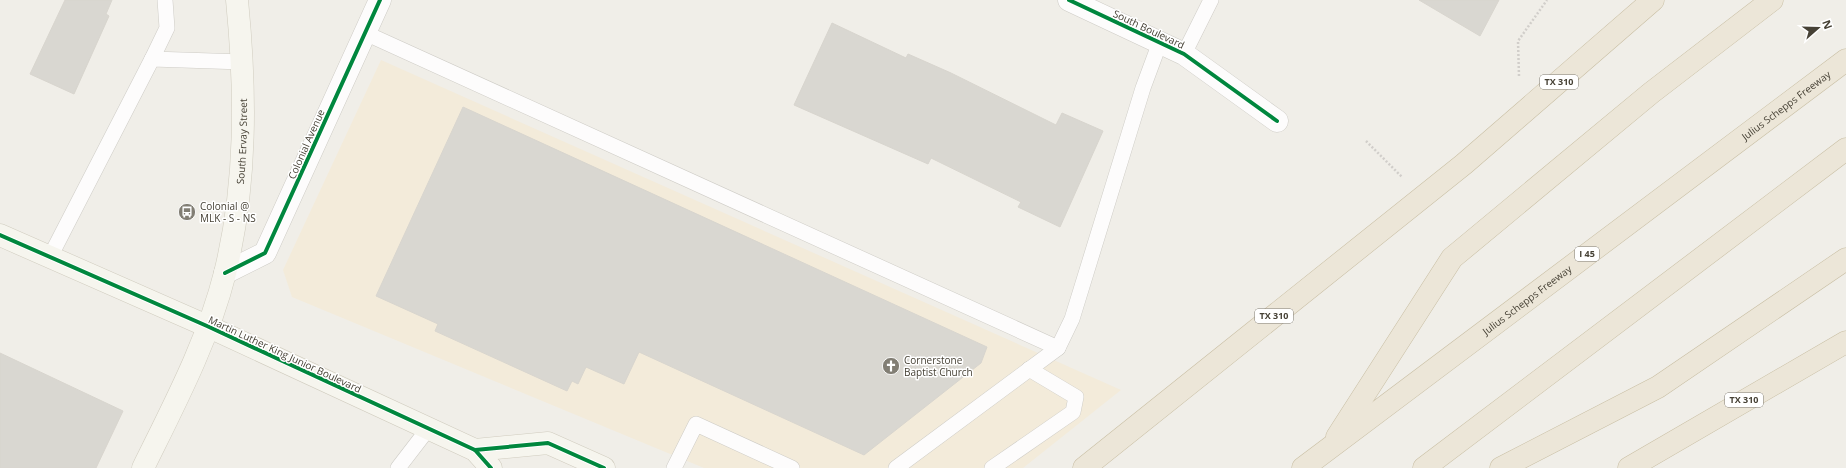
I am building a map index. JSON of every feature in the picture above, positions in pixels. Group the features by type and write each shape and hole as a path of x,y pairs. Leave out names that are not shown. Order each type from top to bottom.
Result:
{"highway":[{"name":"TX 310","path":"1084,468 1464,164 1653,0"},
{"path":"1328,449 1452,258 1651,93 1772,0"},
{"name":"Julius Schepps Freeway","path":"1304,468 1846,60"},
{"path":"1424,468 1846,149"},
{"path":"1501,468 1658,387 1846,259"},
{"name":"TX 310","path":"1636,463 1846,342"}],"main road":[{"name":"South Ervay Street","path":"207,326 225,273 237,205 244,132 243,62 237,0"},
{"name":"Martin Luther King Junior Boulevard","path":"0,235 207,326 475,450 490,468"},
{"path":"144,468 183,387 207,326"},
{"name":"Martin Luther King Junior Boulevard","path":"475,450 548,443 604,468"}],"street":[{"name":"Colonial Avenue","path":"225,273 265,253 380,0"},
{"name":"South Boulevard","path":"1069,0 1184,54 1277,121"}],"lane":[{"path":"50,257 167,28 165,0"},
{"path":"1184,54 1211,0"},
{"path":"365,33 1058,348"},
{"path":"896,468 1058,348 1072,319 1143,88 1160,42"},
{"path":"152,58 243,62"},
{"path":"992,468 1073,412 1076,397 1029,369"},
{"path":"674,468 696,424 792,468"},
{"path":"398,468 428,429"}],"path":[{"path":"1520,76 1518,41 1547,0"},
{"path":"1366,141 1403,178"}],"shaded area":[{"path":"381,60 1121,390 1023,468 704,468 292,297 283,270"}],"building":[{"path":"65,0 112,0 106,14 109,16 74,94 30,74"},
{"path":"1419,0 1499,0 1480,36"},
{"path":"832,23 906,58 908,54 951,73 1056,125 1062,113 1103,131 1060,227 1018,207 1021,202 931,158 928,164 794,105"},
{"path":"463,107 987,347 981,363 864,455 639,352 624,384 586,367 578,384 572,381 567,391 435,331 438,324 376,296"},
{"path":"0,353 123,411 96,468 0,468"}],"cycle path":[{"path":"225,273 265,253 380,0"},
{"path":"1069,0 1184,54 1277,121"},
{"path":"0,235 207,326 475,450 491,468"},
{"path":"475,450 548,443 604,468"}],"place":[{"name":"Colonial @ MLK - S - NS","path":"187,212"},
{"name":"Cornerstone Baptist Church","path":"891,366"}]}
